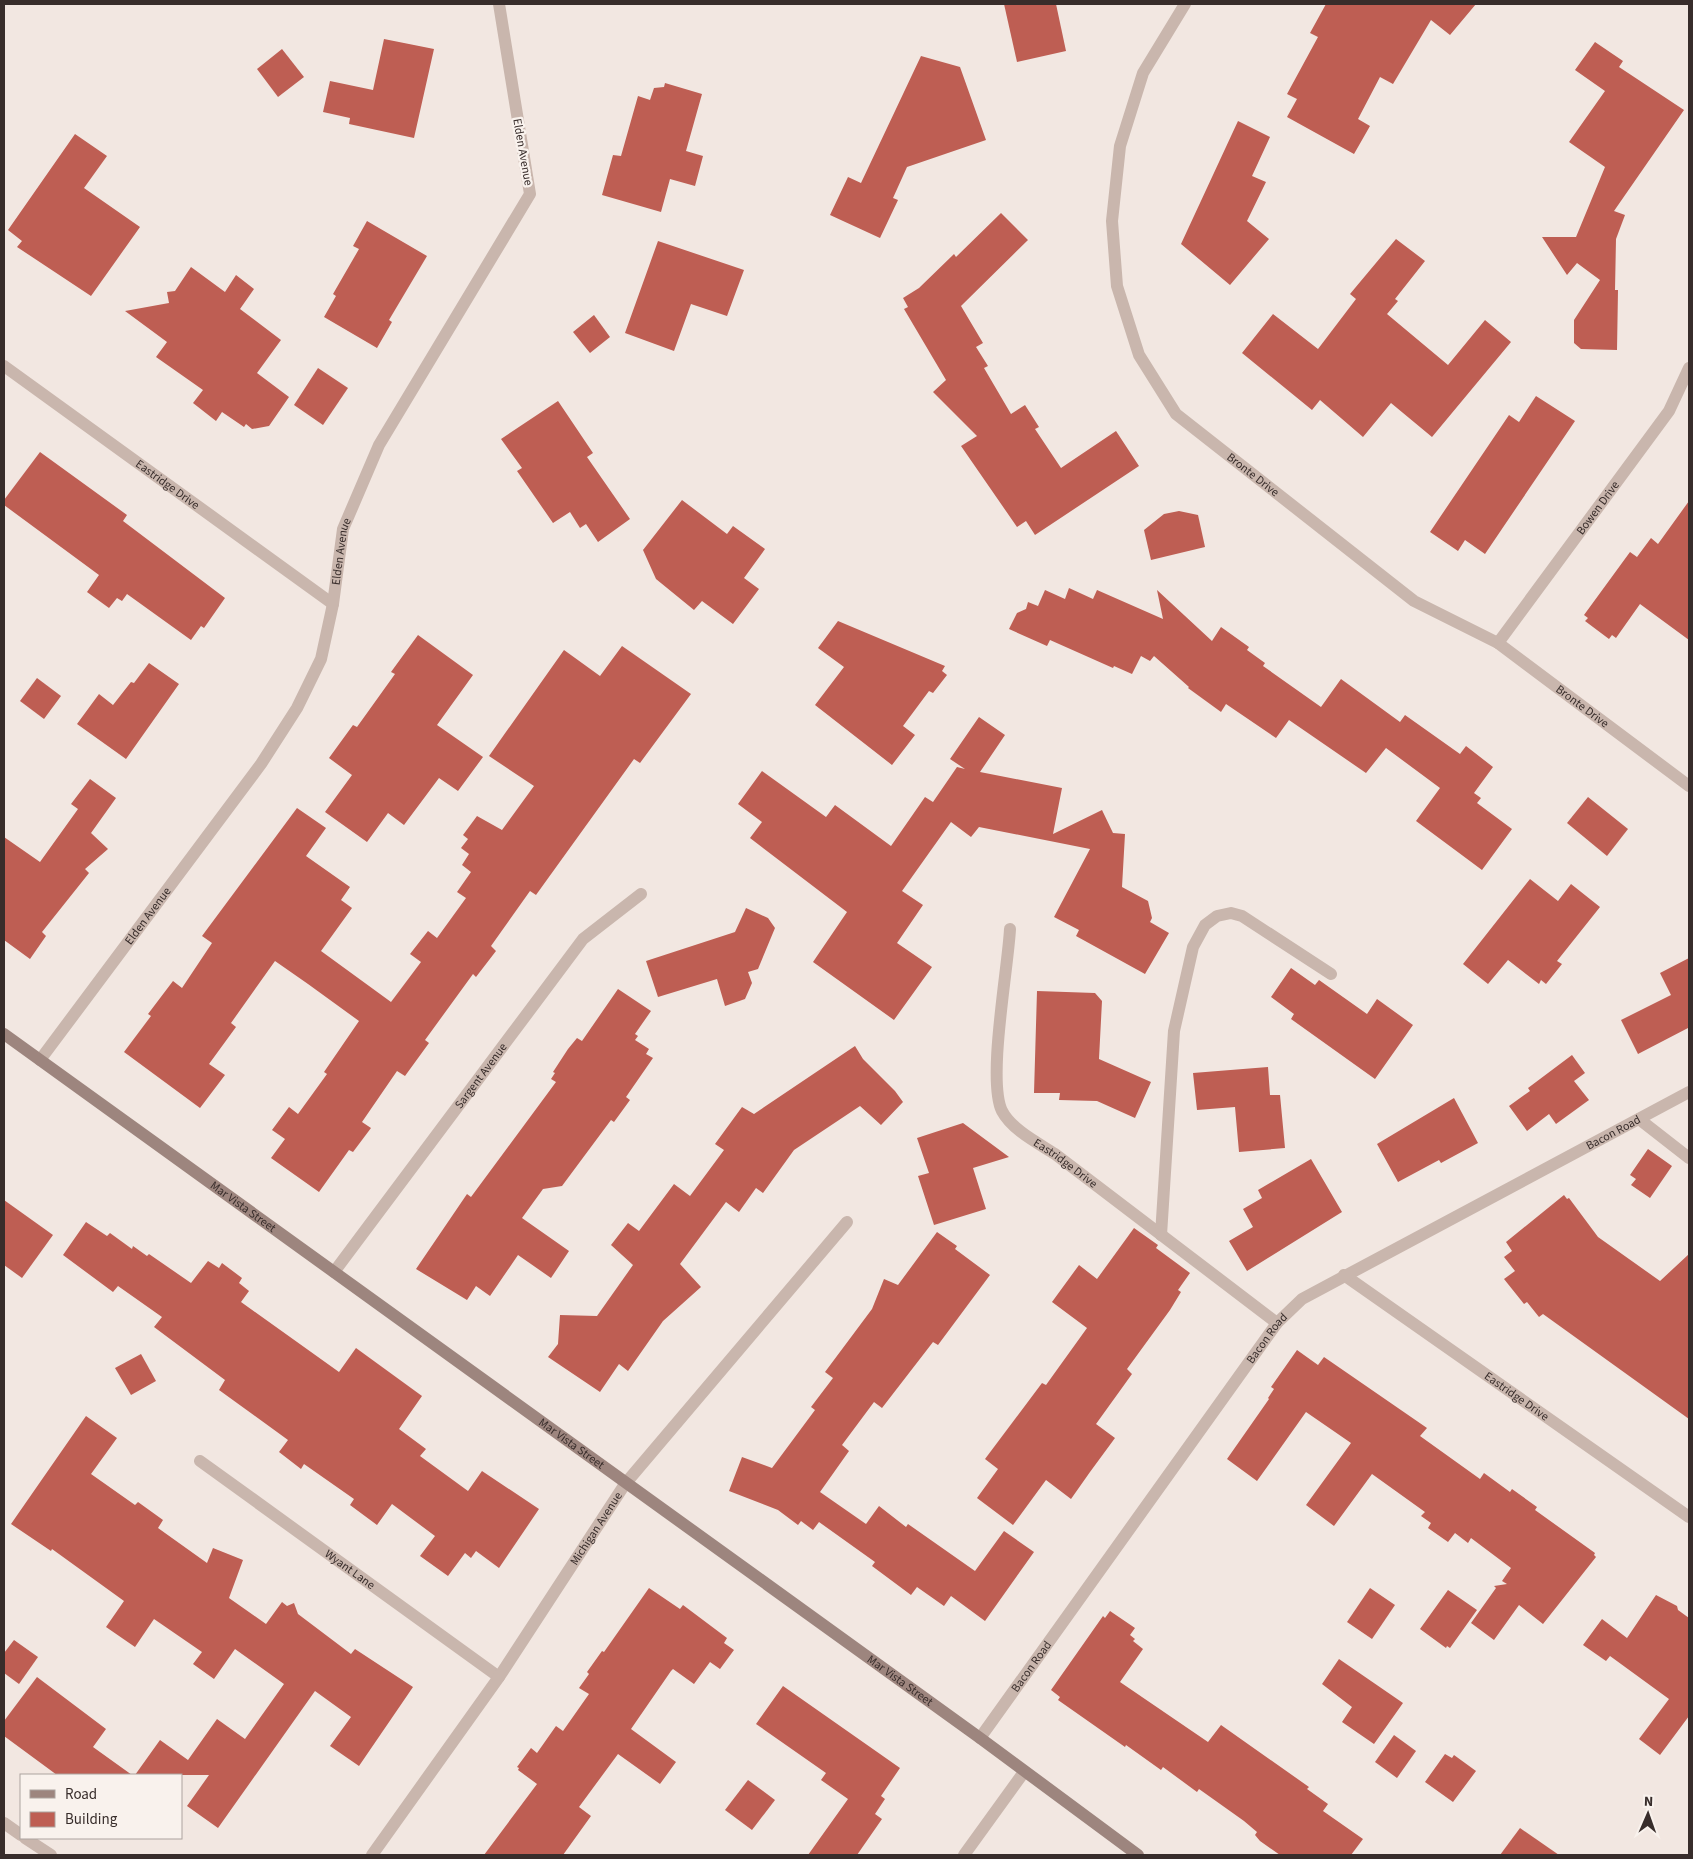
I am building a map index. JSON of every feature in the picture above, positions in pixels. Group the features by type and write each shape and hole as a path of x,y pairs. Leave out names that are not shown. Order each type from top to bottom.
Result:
{"street":[{"name":"Elden Avenue","path":"40,1060 261,764 297,708 321,659 333,604 343,529 379,445 530,194 499,4"},
{"name":"Bronte Drive","path":"1185,4 1143,73 1120,146 1112,221 1118,286 1139,355 1176,414 1414,601 1498,642 1689,786"},
{"name":"Eastridge Drive","path":"4,366 333,604"},
{"name":"Bowen Drive","path":"1498,642 1668,411 1689,368"},
{"name":"Sargent Avenue","path":"334,1272 583,938 641,894"},
{"path":"1161,1235 1174,1030 1193,947 1205,925 1217,916 1231,913 1242,916 1331,974"},
{"name":"Eastridge Drive","path":"1010,929 996,1078 1002,1111 1018,1129 1277,1323"},
{"name":"Mar Vista Street","path":"4,1034 625,1484 980,1738 1138,1855"},
{"name":"Bacon Road","path":"980,1738 1277,1323 1302,1299 1689,1092"},
{"path":"1639,1119 1689,1158"},
{"name":"Michigan Avenue","path":"372,1855 499,1678 625,1484 847,1222"},
{"name":"Eastridge Drive","path":"1344,1275 1689,1518"},
{"name":"Wyant Lane","path":"200,1461 499,1678"},
{"path":"964,1855 1024,1772"},
{"path":"4,1823 20,1834"},
{"path":"27,1839 51,1855"}],"building":[{"path":"1004,4 1056,4 1066,51 1017,62"},
{"path":"1326,4 1476,4 1450,35 1431,20 1393,84 1380,77 1358,119 1370,126 1354,154 1287,117 1297,99 1287,94 1318,37 1310,33"},
{"path":"384,39 434,49 414,138 349,124 350,118 323,112 330,81 373,90"},
{"path":"1595,42 1623,61 1619,67 1684,110 1614,211 1625,215 1616,239 1615,290 1618,290 1617,350 1581,349 1574,343 1574,320 1600,280 1577,263 1567,275 1542,237 1576,237 1605,167 1569,142 1605,91 1575,70"},
{"path":"282,49 304,77 278,97 257,69"},
{"path":"921,56 960,67 986,140 907,167 893,198 898,200 880,238 830,215 848,177 861,183"},
{"path":"665,83 702,94 686,151 703,156 695,186 670,179 661,212 602,195 613,155 621,156 638,96 650,100 654,88 664,87"},
{"path":"1238,121 1270,137 1252,176 1266,182 1247,221 1269,239 1230,285 1181,244"},
{"path":"75,134 107,156 84,188 140,227 91,296 17,247 22,241 8,230"},
{"path":"1001,213 1028,240 961,306 983,343 976,347 988,366 984,368 1011,414 1025,405 1039,427 1035,429 1061,468 1116,431 1139,466 1035,535 1026,521 1017,527 961,446 977,436 933,392 946,380 904,309 908,307 903,298 919,288 954,254 956,257"},
{"path":"367,221 427,256 389,320 392,322 377,348 324,317 336,296 333,294 359,249 353,246"},
{"path":"1396,239 1425,261 1395,299 1398,301 1387,314 1448,365 1485,320 1511,342 1432,437 1391,403 1363,437 1320,400 1312,410 1242,353 1273,314 1318,349 1356,299 1350,294"},
{"path":"658,241 744,270 727,316 691,304 674,351 625,333"},
{"path":"191,267 225,292 236,275 254,289 240,309 281,340 257,373 289,397 269,426 252,429 246,424 244,427 222,412 216,421 193,403 203,390 156,357 167,342 125,311 169,303 167,292 175,291"},
{"path":"594,315 610,337 590,353 573,332"},
{"path":"318,368 348,388 323,425 294,405"},
{"path":"1536,396 1575,421 1485,554 1465,540 1458,551 1430,532 1509,415 1519,422"},
{"path":"558,401 593,453 587,457 630,519 598,542 586,524 580,528 570,512 553,523 517,471 522,468 501,439"},
{"path":"40,452 127,515 123,521 225,598 204,628 201,626 191,640 127,594 122,601 117,598 109,608 87,592 99,575 4,505 4,500"},
{"path":"682,500 727,534 733,526 765,549 744,578 759,589 733,624 702,601 694,610 656,579 643,550"},
{"path":"1689,501 1689,640 1640,604 1616,638 1612,635 1609,639 1585,621 1588,618 1584,615 1630,552 1637,557 1651,538 1658,544"},
{"path":"1179,511 1198,515 1205,547 1151,560 1144,530 1164,514"},
{"path":"1069,588 1093,599 1097,590 1163,619 1157,590 1212,641 1221,627 1249,647 1247,650 1265,663 1263,666 1321,707 1341,679 1400,722 1405,715 1460,754 1466,746 1493,767 1474,793 1481,798 1477,803 1512,829 1482,870 1416,821 1440,788 1386,748 1366,773 1289,720 1276,738 1226,704 1221,712 1188,688 1154,656 1150,661 1141,656 1132,674 1114,666 1113,668 1050,640 1047,646 1009,629 1017,613 1026,609 1028,602 1038,606 1045,590 1065,599"},
{"path":"838,621 945,666 942,671 947,675 933,693 929,691 903,726 915,735 892,765 815,705 844,667 818,648"},
{"path":"418,635 473,675 437,725 483,757 458,791 439,778 404,825 388,813 367,842 325,812 352,775 329,758 353,725 357,727 395,674 391,672"},
{"path":"622,646 691,694 640,763 634,759 536,895 530,891 491,946 496,951 476,977 473,974 425,1040 429,1043 405,1076 397,1071 362,1122 371,1128 353,1152 349,1150 319,1192 271,1158 285,1139 272,1130 289,1107 298,1114 327,1074 324,1072 359,1021 308,984 275,961 231,1023 236,1027 209,1064 225,1075 200,1108 124,1052 151,1016 148,1014 173,981 182,988 212,943 202,936 297,808 326,828 306,856 350,887 341,900 352,908 321,951 391,1002 421,962 410,954 428,931 437,938 466,898 457,892 471,872 462,865 469,854 461,848 468,839 463,835 477,816 502,830 534,786 489,756 564,650 600,676"},
{"path":"149,663 179,684 126,759 77,724 99,694 113,705 131,682 134,683"},
{"path":"37,678 61,696 44,719 20,701"},
{"path":"979,717 1005,735 980,772 1062,788 1053,834 1102,810 1113,833 1125,834 1122,887 1148,901 1152,918 1150,922 1169,933 1145,974 1076,936 1079,930 1054,917 1090,849 979,827 971,837 951,822 902,891 923,905 897,943 932,967 894,1020 813,962 847,912 750,838 762,822 738,804 762,771 826,817 835,805 891,846 925,797 933,802 957,767 965,769 950,759"},
{"path":"90,779 116,798 91,833 108,849 85,869 89,873 42,932 46,936 30,959 4,940 4,837 40,862 78,809 71,804"},
{"path":"1588,797 1628,829 1607,856 1567,823"},
{"path":"1530,879 1558,901 1571,884 1600,907 1557,961 1562,964 1546,984 1541,980 1539,984 1508,960 1488,984 1463,964"},
{"path":"746,908 768,918 775,928 758,969 748,972 752,983 745,999 725,1006 717,979 658,997 646,961 735,932"},
{"path":"1689,958 1689,1030 1688,1028 1638,1054 1621,1020 1671,995 1660,973"},
{"path":"1291,968 1315,985 1319,980 1367,1014 1377,999 1413,1025 1375,1079 1291,1019 1294,1014 1271,997"},
{"path":"618,989 651,1011 635,1034 638,1036 635,1040 649,1049 646,1054 653,1058 626,1097 630,1100 614,1122 611,1120 562,1186 543,1189 522,1218 569,1251 551,1278 518,1255 490,1296 476,1286 467,1300 416,1269 467,1194 471,1197 556,1082 551,1079 555,1073 553,1072 568,1049 577,1038 582,1041"},
{"path":"1037,991 1095,993 1102,1001 1099,1059 1151,1082 1135,1118 1097,1101 1059,1100 1060,1093 1034,1093"},
{"path":"855,1046 863,1059 895,1091 903,1102 881,1125 860,1106 794,1150 763,1193 756,1188 739,1212 726,1202 680,1264 701,1287 663,1321 628,1371 619,1364 600,1392 548,1357 558,1344 560,1315 597,1316 633,1265 611,1245 628,1223 639,1231 674,1184 690,1196 724,1150 715,1144 742,1107 754,1114"},
{"path":"1572,1055 1585,1073 1574,1081 1589,1100 1556,1124 1549,1114 1527,1131 1509,1106 1530,1091 1528,1088"},
{"path":"1268,1067 1270,1095 1280,1095 1285,1148 1239,1152 1235,1107 1197,1110 1193,1073"},
{"path":"1454,1098 1478,1143 1441,1163 1439,1160 1398,1182 1377,1144"},
{"path":"963,1123 1009,1157 973,1168 986,1209 934,1225 918,1176 929,1173 917,1138"},
{"path":"1648,1149 1672,1166 1650,1198 1631,1185 1636,1179 1630,1175"},
{"path":"1311,1159 1342,1212 1247,1271 1229,1241 1253,1227 1243,1209 1262,1198 1258,1190"},
{"path":"1564,1195 1567,1199 1569,1198 1598,1237 1660,1281 1689,1254 1689,1419 1543,1314 1539,1317 1527,1302 1524,1304 1504,1279 1515,1271 1504,1257 1512,1251 1506,1242"},
{"path":"4,1200 53,1235 22,1278 4,1265"},
{"path":"86,1222 107,1236 110,1233 132,1249 133,1246 147,1256 149,1254 191,1283 208,1261 219,1268 222,1263 242,1278 239,1283 249,1291 241,1302 339,1372 356,1348 422,1396 399,1429 426,1449 420,1456 468,1491 482,1471 539,1509 499,1568 476,1551 471,1558 465,1553 448,1576 420,1556 435,1536 392,1504 377,1525 350,1505 354,1499 304,1464 301,1469 279,1452 288,1440 219,1390 225,1380 154,1327 162,1317 118,1286 113,1292 63,1255"},
{"path":"1134,1228 1158,1245 1156,1248 1190,1273 1178,1290 1181,1292 1170,1310 1127,1369 1132,1374 1096,1424 1115,1438 1071,1499 1046,1480 1013,1525 977,1498 998,1469 985,1459 1042,1383 1046,1385 1087,1328 1052,1302 1079,1265 1097,1279"},
{"path":"937,1232 957,1246 955,1249 990,1275 938,1345 933,1342 882,1408 874,1402 842,1445 849,1451 820,1492 866,1524 879,1506 906,1527 908,1524 975,1571 1004,1531 1034,1552 985,1621 951,1596 944,1606 917,1587 911,1595 872,1566 875,1562 819,1522 813,1530 801,1521 798,1525 778,1510 729,1491 742,1457 772,1468 815,1410 811,1407 833,1378 825,1372 872,1309 884,1279 898,1285"},
{"path":"1297,1350 1318,1365 1324,1357 1427,1428 1420,1436 1480,1479 1484,1473 1510,1492 1512,1489 1537,1507 1535,1510 1595,1553 1596,1557 1543,1624 1519,1605 1494,1640 1471,1623 1496,1588 1494,1586 1507,1584 1502,1581 1511,1568 1471,1538 1468,1543 1455,1533 1448,1542 1428,1528 1431,1523 1421,1516 1425,1512 1372,1474 1334,1526 1306,1505 1351,1443 1306,1412 1257,1481 1227,1459 1269,1399 1274,1389 1271,1387"},
{"path":"141,1354 156,1381 131,1395 115,1368"},
{"path":"86,1416 117,1438 91,1474 135,1505 138,1502 163,1520 158,1528 207,1563 213,1548 243,1560 229,1598 266,1624 282,1602 287,1606 294,1603 298,1614 351,1654 355,1649 413,1687 359,1766 330,1746 351,1717 315,1691 218,1828 187,1806 209,1775 136,1774 160,1740 188,1760 217,1719 245,1739 284,1684 235,1649 214,1679 193,1664 202,1652 154,1619 135,1647 106,1627 124,1601 52,1549 51,1551 11,1524"},
{"path":"649,1588 680,1609 683,1605 727,1638 724,1643 734,1650 720,1669 710,1662 694,1684 673,1669 631,1729 676,1762 660,1784 618,1754 579,1807 591,1816 563,1855 484,1855 537,1784 518,1770 519,1768 517,1767 531,1748 537,1753 556,1726 563,1731 589,1694 579,1688 589,1674 587,1672 602,1651 604,1652"},
{"path":"1370,1588 1395,1605 1372,1639 1347,1622"},
{"path":"1448,1590 1477,1610 1450,1648 1447,1646 1446,1648 1420,1629"},
{"path":"1656,1595 1677,1606 1678,1610 1689,1618 1689,1716 1660,1755 1639,1739 1669,1699 1610,1656 1606,1661 1583,1645 1602,1619 1627,1638"},
{"path":"1110,1611 1135,1628 1130,1635 1135,1639 1133,1641 1143,1649 1120,1682 1208,1742 1221,1725 1309,1787 1307,1789 1328,1804 1323,1811 1363,1839 1351,1855 1280,1855 1260,1841 1255,1835 1257,1832 1244,1821 1199,1789 1197,1792 1163,1767 1161,1770 1058,1700 1060,1697 1051,1690 1103,1616 1105,1618"},
{"path":"14,1640 38,1657 19,1684 4,1673 4,1653"},
{"path":"1339,1659 1403,1703 1374,1744 1342,1722 1352,1707 1322,1684"},
{"path":"37,1677 106,1729 93,1747 131,1774 56,1774 4,1736 4,1721"},
{"path":"783,1686 900,1768 881,1796 885,1799 875,1814 882,1819 857,1855 808,1855 848,1799 821,1780 826,1773 756,1724"},
{"path":"1394,1735 1416,1751 1397,1778 1375,1762"},
{"path":"1445,1754 1452,1758 1454,1755 1476,1771 1453,1802 1425,1782"},
{"path":"748,1780 775,1800 752,1830 725,1810"},
{"path":"1520,1828 1559,1855 1500,1855"}]}
